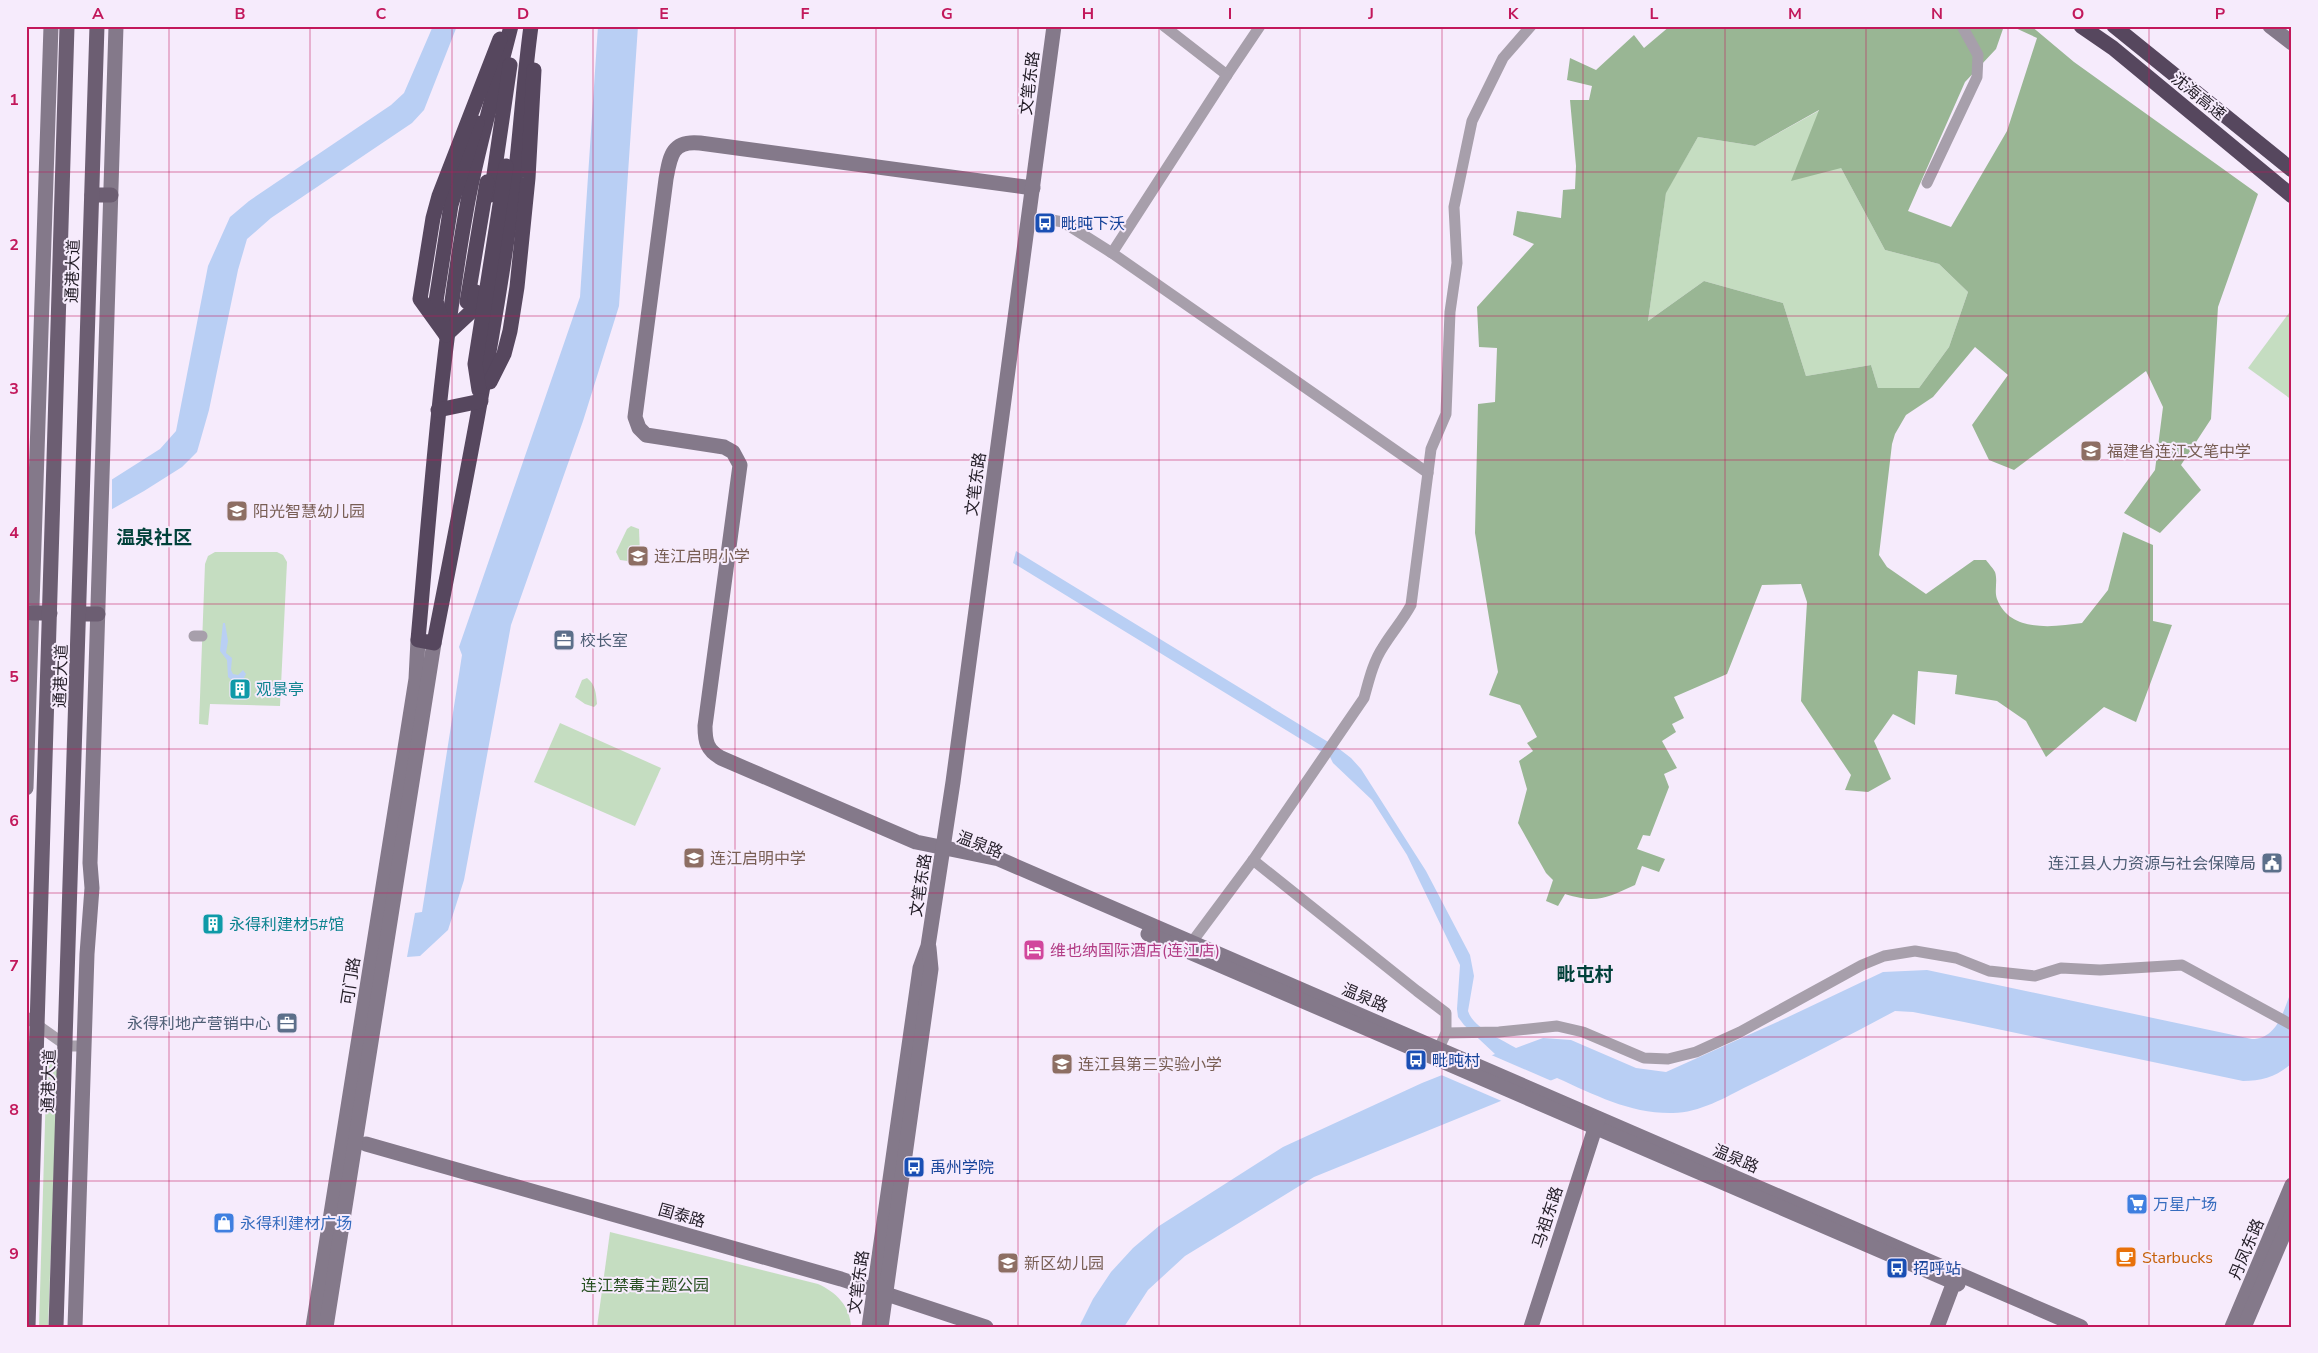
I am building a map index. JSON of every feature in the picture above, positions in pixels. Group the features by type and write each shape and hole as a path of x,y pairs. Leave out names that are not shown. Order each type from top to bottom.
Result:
{"highway":[{"path":"511,26 467,204 446,335 418,640 434,643 481,401 510,222 522,89 533,26"},
{"path":"446,335 474,309 511,26"},
{"path":"446,335 428,300 443,204 511,26"},
{"name":"沈海高速","path":"2081,26 2113,48 2292,196"},
{"name":"沈海高速","path":"2114,26 2292,170"},
{"path":"438,410 481,401"}],"main road":[{"path":"26,788 51,26"},
{"name":"通港大道","path":"28,1327 36,1080 32,1021 50,613 67,26"},
{"name":"通港大道","path":"56,1327 67,1046 97,26"},
{"path":"76,1327 84,1046 92,888 90,863 116,26"},
{"name":"文笔东路","path":"869,1327 880,1291 931,969 928,946 943,848 1054,26"},
{"path":"2270,26 2292,43"},
{"path":"943,848 916,842 721,758 712,752 706,744 705,726 740,465 733,452 724,447 650,436 642,432 635,421 635,408 669,161 679,145 693,142 1033,188"},
{"path":"92,195 111,195"},
{"path":"32,613 50,613"},
{"path":"79,614 98,614"},
{"name":"可门路","path":"313,1327 416,679 418,640"},
{"name":"可门路","path":"326,1327 434,643"},
{"name":"温泉路","path":"943,848 992,856 1439,1048 1455,1061"},
{"name":"温泉路","path":"943,848 1455,1061 1956,1278 2081,1327"},
{"path":"26,1101 36,1080"},
{"name":"马祖东路","path":"1531,1327 1596,1123"},
{"name":"国泰路","path":"366,1144 880,1291 986,1327"},
{"name":"丹凤东路","path":"2236,1324 2292,1185"},
{"name":"丹凤东路","path":"2236,1324 2292,1215"},
{"path":"1937,1327 1956,1278"},
{"name":"温泉路","path":"1956,1278 2055,1327"},
{"name":"文笔东路","path":"880,1291 881,1327"}],"street":[{"path":"1164,26 1227,75"},
{"path":"1112,253 1260,26"},
{"path":"1192,942 1253,860 1364,698 1371,672 1382,647 1403,620 1411,605 1431,449 1446,414 1450,312 1457,263 1454,207 1472,121 1503,58 1532,26"},
{"path":"1927,183 1977,77 1978,55 1962,26"},
{"path":"1046,219 1062,222 1112,253 1428,473"},
{"path":"1253,860 1417,990 1440,1006 1446,1013 1446,1033 1439,1048"},
{"path":"1446,1033 1500,1032 1544,1027 1564,1027 1583,1032 1644,1058 1668,1059 1696,1052 1740,1032 1862,964 1884,956 1915,951 1956,958 1988,970 2035,976 2061,968 2100,970 2182,965 2292,1025"},
{"path":"32,1021 67,1046 84,1046"}],"green space":[{"path":"1670,26 2004,26 1996,49 1965,82 1908,211 1951,227 2007,131 2037,38 2011,26 2031,26 2074,62 2258,194 2218,307 2211,419 2181,465 2201,490 2160,533 2124,513 2155,470 2163,407 2146,371 2014,470 1989,460 1972,425 2008,375 1975,347 1933,397 1906,415 1895,434 1892,444 1879,555 1887,567 1926,594 1974,560 1986,560 1995,572 1997,599 2003,610 2012,618 2022,623 2046,626 2082,623 2108,590 2123,532 2153,545 2153,621 2172,625 2136,722 2104,707 2046,757 2026,721 1997,701 1955,694 1957,675 1918,671 1915,725 1893,714 1874,741 1891,779 1868,792 1845,790 1851,775 1801,701 1807,602 1801,584 1762,585 1727,674 1674,697 1684,718 1672,724 1676,732 1662,741 1677,768 1664,774 1669,787 1650,836 1643,835 1637,849 1665,859 1659,872 1642,866 1635,885 1609,896 1594,899 1585,899 1565,894 1558,906 1546,901 1553,880 1546,873 1518,823 1527,789 1519,761 1533,751 1527,743 1537,737 1520,705 1489,695 1498,672 1475,533 1478,404 1495,402 1497,348 1479,347 1477,307 1534,244 1513,235 1517,211 1561,218 1563,190 1575,189 1576,166 1570,100 1589,100 1592,86 1567,80 1570,58 1596,70 1634,35 1644,48","holes":["1819,110 1791,181 1841,168 1885,250 1939,264 1968,292 1949,347 1919,388 1878,388 1871,365 1806,376 1783,303 1704,281 1648,321 1666,193 1698,137 1755,146"]},
{"path":"1820,110 1841,168 1885,250 1939,264 1968,292 1949,347 1919,388 1878,388 1871,365 1806,376 1783,303 1704,281 1648,321 1666,192 1698,137 1755,146"},
{"path":"2292,309 2292,400 2248,368"},
{"path":"631,526 639,529 640,555 635,562 620,560 616,552 627,529"},
{"path":"215,552 277,552 283,555 287,562 280,706 210,704 208,725 199,724 205,564 208,556"},
{"path":"587,678 595,690 597,704 594,707 585,704 575,697 582,680"},
{"path":"560,723 661,768 635,826 534,782"},
{"path":"47,1055 58,1062 48,1327 39,1327"},
{"name":"连江禁毒主题公园","path":"610,1232 818,1284 831,1291 845,1306 851,1327 597,1327"}],"water":[{"path":"433,26 457,26 424,110 412,123 271,218 247,239 238,270 209,410 197,452 182,467 144,491 26,558 26,534 160,449 176,431 208,266 230,217 249,201 391,105 404,93"},
{"path":"598,26 638,26 619,306 583,421 511,625 464,880 448,930 420,956 407,957 415,913 422,912 462,655 459,647 580,297"},
{"path":"1016,551 1338,748 1351,758 1361,769 1426,871 1470,955 1474,976 1468,1011 1471,1017 1481,1028 1516,1048 1543,1038 1571,1040 1636,1068 1666,1072 1883,972 1927,970 2252,1039 2261,1038 2268,1034 2279,1022 2292,989 2292,1063 2269,1077 2243,1081 1964,1022 1913,1012 1895,1011 1804,1059 1721,1099 1683,1112 1658,1112 1628,1107 1599,1097 1557,1078 1314,1177 1185,1256 1148,1290 1124,1327 1079,1327 1093,1299 1111,1272 1133,1248 1159,1226 1283,1147 1422,1083 1495,1054 1458,1017 1460,965 1407,855 1372,800 1333,763 1330,757 1013,563"},
{"path":"223,623 225,623 228,641 226,653 232,658 231,670 233,674 238,675 243,670 246,674 243,680 244,684 236,684 228,677 227,660 220,651"}],"pier":[{"path":"112,477 112,510 26,561 26,531"},
{"path":"1489,1054 1554,1082 1504,1102 1439,1074"}],"place":[{"name":"毗旽下沃","path":"1045,223"},
{"name":"福建省连江文笔中学","path":"2091,451"},
{"name":"阳光智慧幼儿园","path":"237,511"},
{"name":"连江启明小学","path":"638,556"},
{"name":"校长室","path":"564,640"},
{"name":"观景亭","path":"240,689"},
{"name":"连江启明中学","path":"694,858"},
{"name":"连江县人力资源与社会保障局","path":"2272,863"},
{"name":"永得利建材5#馆","path":"213,924"},
{"name":"维也纳国际酒店(连江店)","path":"1034,950"},
{"name":"永得利地产营销中心","path":"287,1023"},
{"name":"毗旽村","path":"1416,1060"},
{"name":"连江县第三实验小学","path":"1062,1064"},
{"name":"禹州学院","path":"914,1167"},
{"name":"万星广场","path":"2137,1204"},
{"name":"永得利建材广场","path":"224,1223"},
{"name":"Starbucks","path":"2126,1257"},
{"name":"新区幼儿园","path":"1008,1263"},
{"name":"招呼站","path":"1897,1268"}],"district":[{"name":"温泉社区","path":"154,537"},
{"name":"毗屯村","path":"1585,974"}]}
